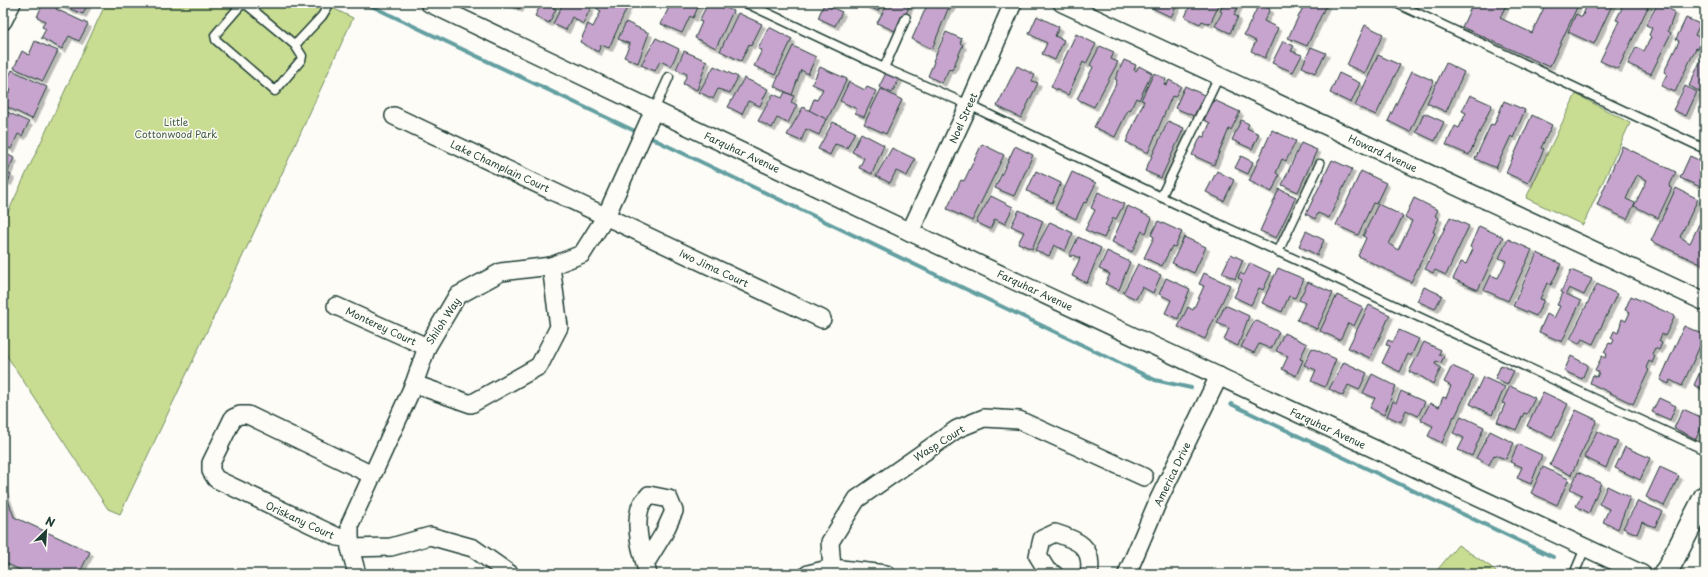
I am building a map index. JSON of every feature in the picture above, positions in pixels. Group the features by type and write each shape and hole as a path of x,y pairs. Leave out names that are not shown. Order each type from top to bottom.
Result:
{"street":[{"path":"3,21 12,3"},
{"name":"Farquhar Avenue","path":"429,3 910,232 1642,574"},
{"name":"Noel Street","path":"910,232 969,105 1013,3"},
{"name":"Howard Avenue","path":"1062,3 1705,302"},
{"name":"Shiloh Way","path":"356,574 350,544 350,524 414,384 426,347 457,296 501,272 551,266 582,254 606,216 654,110"},
{"name":"Lake Champlain Court","path":"394,116 606,216"},
{"name":"Iwo Jima Court","path":"606,216 822,319"},
{"path":"414,384 471,404 539,366 559,327 551,266"},
{"name":"Monterey Court","path":"336,306 426,347"},
{"name":"America Drive","path":"1127,574 1158,501 1219,376"},
{"name":"Oriskany Court","path":"372,475 248,416 240,415 233,418 211,463 211,471 216,479 252,498 338,537 350,544 391,547 430,536 473,548 510,574"},
{"name":"Wasp Court","path":"832,568 830,542 857,499 957,429 984,418 1019,420 1144,477"},
{"path":"1664,574 1704,501"},
{"path":"1054,574 1048,572 1038,556 1042,539 1056,533 1074,538 1088,552 1091,563 1089,574"},
{"path":"808,574 832,568 886,574"}],"lane":[{"path":"295,46 322,16 330,3"},
{"path":"746,3 884,68 969,105 1278,252 1705,450"},
{"path":"1396,3 1705,149"},
{"path":"241,5 247,5 295,46 302,56 301,60 275,91 216,40 215,34 241,5"},
{"path":"884,68 906,18"},
{"path":"1161,197 1219,76"},
{"path":"654,110 668,77"},
{"path":"1278,252 1320,164"},
{"path":"1574,574 1585,548"}],"green space":[{"name":"Little Cottonwood Park","path":"106,3 322,3 353,18 285,167 120,514 108,509 3,350 3,223"},
{"path":"1576,94 1630,123 1583,225 1526,198"},
{"path":"1458,545 1491,567 1498,574 1434,574"}],"building":[{"path":"43,3 49,3 57,7 56,9 88,24 79,41 69,36 62,49 41,38 46,29 42,27 45,21 37,17"},
{"path":"55,3 88,3 83,14"},
{"path":"507,3 522,3 519,9"},
{"path":"538,3 556,3 553,8 556,9 549,23 535,16 541,4"},
{"path":"563,3 586,3 585,5 591,7 583,24 572,17 566,30 553,24"},
{"path":"599,3 629,3 609,48 601,45 598,52 580,42 588,24 593,27 601,11 596,8"},
{"path":"671,3 700,3 693,18 690,16 682,33 661,24"},
{"path":"708,3 716,3 733,11 716,48 695,38 702,22 699,21"},
{"path":"861,3 882,3 878,11"},
{"path":"888,3 911,3 897,32 877,23"},
{"path":"928,3 954,3 950,10 948,9 932,49 912,39"},
{"path":"1151,3 1178,3 1171,17 1150,7"},
{"path":"1191,3 1220,3 1210,24 1202,21 1200,24 1185,17"},
{"path":"1224,3 1240,3 1234,15 1238,17 1230,33 1215,26 1222,12 1220,11"},
{"path":"1305,3 1321,3 1326,5 1307,46 1288,38"},
{"path":"1473,3 1507,3 1500,18 1532,33 1546,3 1579,3 1550,66 1547,66 1462,27"},
{"path":"1588,3 1613,3 1594,44 1568,32 1576,14 1582,17"},
{"path":"1620,3 1650,3 1618,69 1600,61 1619,21 1616,20 1622,8 1619,6"},
{"path":"1658,3 1675,12 1668,31 1671,33 1651,74 1628,64 1636,47 1644,51 1651,37 1649,35 1652,28 1646,25"},
{"path":"824,4 842,12 835,26 818,18"},
{"path":"1259,4 1270,9 1264,21 1278,28 1265,58 1251,51 1256,41 1244,35"},
{"path":"738,13 762,24 751,46 749,44 741,61 720,51"},
{"path":"1037,16 1059,27 1055,36 1064,40 1055,60 1042,54 1047,43 1029,34"},
{"path":"1686,18 1700,24 1695,35 1703,39 1698,49 1696,48 1675,92 1661,86 1667,74 1664,72 1679,41 1676,39"},
{"path":"626,22 649,33 638,63 624,57 630,44 618,39"},
{"path":"1365,25 1383,34 1365,73 1347,65"},
{"path":"769,27 792,39 775,75 754,66 762,50 758,49"},
{"path":"946,32 962,39 960,43 963,45 952,70 949,69 942,83 928,76"},
{"path":"1076,34 1096,44 1086,64 1083,62 1068,95 1051,87"},
{"path":"656,38 679,49 671,66 660,61 655,71 641,65"},
{"path":"35,41 58,51 43,81 14,68 22,51 29,55"},
{"path":"1283,41 1294,46 1291,51 1302,55 1293,72 1272,63"},
{"path":"793,46 816,57 808,74 801,70 792,95 774,86"},
{"path":"1100,46 1114,52 1111,59 1118,62 1094,107 1077,99 1093,67 1090,65"},
{"path":"1311,47 1326,53 1315,73 1302,67"},
{"path":"684,51 707,61 697,90 683,84 687,74 676,69"},
{"path":"1705,51 1705,94 1689,86"},
{"path":"1378,55 1400,65 1376,115 1355,106"},
{"path":"1124,60 1136,65 1134,70 1136,71 1139,66 1152,73 1139,100 1136,98 1130,111 1128,110 1115,137 1094,127 1115,86 1117,80 1115,79"},
{"path":"1446,63 1464,72 1446,112 1427,103"},
{"path":"714,66 738,77 730,93 718,89 713,99 699,92"},
{"path":"1017,66 1035,75 1032,81 1038,83 1021,118 997,106"},
{"path":"820,67 847,79 827,120 809,111 814,99 817,100 823,89 812,84"},
{"path":"12,70 47,87 32,119 3,105 5,91 9,93 11,89 4,86"},
{"path":"1412,71 1434,81 1418,111 1420,111 1410,132 1388,121"},
{"path":"886,73 899,79 892,93 879,87"},
{"path":"1154,73 1166,79 1164,84 1167,85 1169,80 1181,86 1175,97 1172,96 1148,153 1126,142 1144,101 1141,100"},
{"path":"1339,73 1360,83 1351,103 1330,93"},
{"path":"744,78 768,89 760,106 748,101 742,114 728,107"},
{"path":"849,82 865,90 867,87 876,91 864,117 855,113 857,109 840,101"},
{"path":"1185,86 1204,95 1194,116 1175,108"},
{"path":"1685,86 1697,92 1686,116 1673,110"},
{"path":"881,89 902,100 886,134 864,124"},
{"path":"785,92 794,96 791,102 797,105 788,123 777,118 772,128 758,121 773,94 782,98"},
{"path":"1470,95 1492,105 1469,155 1446,145 1455,126 1459,128 1466,113 1462,111"},
{"path":"1214,100 1240,112 1231,130 1229,129 1214,165 1192,155 1201,136 1204,137 1210,123 1204,120"},
{"path":"1504,101 1525,110 1513,138 1511,136 1496,168 1475,159 1491,124 1494,125"},
{"path":"803,107 826,119 819,135 806,129 801,141 787,135"},
{"path":"3,110 29,122 22,136 18,134 11,149 3,145"},
{"path":"1424,113 1444,122 1435,141 1416,132"},
{"path":"1532,115 1552,125 1541,148 1544,149 1528,183 1506,173"},
{"path":"1241,120 1249,124 1247,128 1259,134 1252,149 1232,140"},
{"path":"1168,121 1184,128 1161,178 1145,171"},
{"path":"833,122 855,132 847,148 835,144 830,155 818,149"},
{"path":"1272,130 1296,141 1286,161 1282,159 1276,173 1279,175 1272,192 1249,181"},
{"path":"861,133 884,145 872,174 859,168 864,158 852,152"},
{"path":"1301,143 1317,150 1298,192 1282,185"},
{"path":"982,144 1004,155 972,221 947,209 961,180 964,181"},
{"path":"1015,146 1033,155 1014,196 995,188"},
{"path":"1622,146 1676,172 1669,187 1672,188 1658,218 1634,206 1647,180 1637,175 1626,199 1635,203 1627,219 1597,205"},
{"path":"892,148 915,159 907,176 896,171 890,183 876,176"},
{"path":"3,152 14,158 7,173 11,175 8,182 3,180"},
{"path":"1241,156 1253,162 1248,174 1235,168"},
{"path":"1690,156 1705,163 1705,189 1680,178"},
{"path":"1332,160 1352,169 1329,218 1318,213 1315,219 1306,214"},
{"path":"1036,171 1061,183 1052,203 1027,191"},
{"path":"1217,171 1234,180 1224,201 1206,192"},
{"path":"1361,171 1386,183 1376,204 1373,203 1358,235 1336,225"},
{"path":"1072,172 1096,183 1086,203 1084,202 1076,219 1055,209"},
{"path":"1676,188 1698,199 1680,237 1690,243 1705,212 1705,266 1651,241"},
{"path":"1279,189 1296,197 1276,238 1260,231"},
{"path":"1098,192 1124,204 1116,219 1113,218 1104,238 1085,230 1095,210 1091,208"},
{"path":"991,196 1013,207 1005,224 995,219 990,229 976,222"},
{"path":"1414,198 1438,210 1435,216 1439,218 1433,232 1435,233 1411,282 1358,256 1366,238 1363,236 1378,204 1403,216 1389,244 1398,250 1412,221 1405,217"},
{"path":"1128,206 1152,218 1146,233 1142,231 1132,252 1112,242"},
{"path":"1019,210 1043,221 1032,249 1018,243 1024,232 1011,226"},
{"path":"1450,217 1469,226 1446,275 1435,270 1433,273 1425,269"},
{"path":"1158,221 1182,232 1175,247 1172,246 1162,266 1144,258 1154,237 1151,235"},
{"path":"1050,222 1073,233 1065,251 1054,245 1049,256 1035,250"},
{"path":"1479,226 1503,237 1478,290 1453,279 1461,262 1466,264 1473,249 1470,247"},
{"path":"1306,231 1324,240 1317,255 1299,246"},
{"path":"1078,237 1101,248 1087,283 1072,276 1080,258 1072,255 1071,257 1069,256"},
{"path":"1184,237 1206,247 1194,273 1172,263"},
{"path":"1508,239 1532,250 1508,301 1484,290 1491,275 1498,278 1506,261 1499,258"},
{"path":"1107,251 1130,262 1119,290 1105,284 1110,274 1099,269"},
{"path":"1537,253 1561,264 1551,285 1547,283 1540,299 1544,300 1536,316 1513,306"},
{"path":"1231,254 1243,260 1235,279 1222,273"},
{"path":"1250,263 1271,273 1263,290 1259,288 1251,305 1234,297 1242,280 1238,278 1240,273 1244,275"},
{"path":"1138,264 1161,275 1153,293 1142,287 1136,299 1123,293"},
{"path":"1278,268 1304,279 1295,298 1289,296 1282,312 1262,303"},
{"path":"1571,270 1592,279 1584,295 1569,288 1566,294 1581,301 1562,342 1539,332 1547,314 1554,318 1560,306 1557,305 1563,293 1561,292"},
{"path":"1204,273 1230,285 1205,339 1178,327 1188,307 1193,310 1204,286 1199,284"},
{"path":"1166,278 1190,289 1178,319 1165,313 1171,300 1159,294"},
{"path":"1308,282 1333,293 1317,329 1297,320 1305,303 1299,300"},
{"path":"1597,284 1617,294 1593,344 1582,339 1579,344 1570,339"},
{"path":"1424,287 1442,295 1435,309 1417,301"},
{"path":"1337,295 1363,307 1354,326 1348,323 1340,340 1320,331"},
{"path":"1631,296 1675,316 1665,336 1662,334 1659,341 1662,343 1659,350 1655,348 1652,354 1655,356 1652,363 1649,361 1646,368 1649,370 1633,404 1590,383 1593,375 1597,377 1599,372 1595,370 1602,356 1605,358 1607,354 1604,352 1609,343 1612,344 1614,340 1611,338 1614,331 1618,333 1622,319 1626,321 1630,312 1625,310"},
{"path":"1225,305 1249,316 1238,346 1224,340 1229,328 1217,323"},
{"path":"1369,305 1390,315 1370,358 1348,348"},
{"path":"1255,320 1279,332 1271,349 1259,344 1254,353 1241,347"},
{"path":"1684,326 1705,335 1682,386 1670,380 1669,384 1660,380"},
{"path":"1399,330 1419,339 1411,356 1408,354 1400,372 1382,363 1390,346 1386,345 1388,340 1393,342"},
{"path":"1284,333 1307,344 1300,359 1303,360 1296,376 1282,369 1288,356 1276,351"},
{"path":"1424,342 1441,350 1439,354 1444,356 1441,363 1436,361 1435,364 1441,368 1433,384 1417,374 1416,375 1409,372"},
{"path":"1312,348 1336,359 1325,387 1311,381 1316,370 1304,365"},
{"path":"1571,356 1588,365 1582,379 1564,371"},
{"path":"1705,361 1705,390 1694,385"},
{"path":"1344,362 1367,373 1359,390 1348,385 1343,396 1329,389"},
{"path":"1501,365 1514,371 1507,385 1495,379"},
{"path":"1452,366 1474,376 1442,443 1428,436 1433,426 1421,420 1430,403 1439,407 1443,397 1446,398 1451,386 1444,382"},
{"path":"1372,374 1396,386 1384,415 1370,408 1375,398 1363,393"},
{"path":"1483,377 1505,387 1492,415 1470,404"},
{"path":"1510,386 1535,398 1527,414 1524,413 1516,430 1497,422 1505,404 1502,403"},
{"path":"1401,391 1425,402 1418,416 1406,410 1401,422 1387,416 1393,401 1396,403"},
{"path":"1543,392 1568,404 1552,438 1527,426"},
{"path":"1659,398 1676,406 1670,420 1652,412"},
{"path":"1683,409 1705,419 1696,439 1674,428"},
{"path":"1576,410 1597,420 1571,475 1550,465"},
{"path":"1461,416 1484,427 1472,456 1458,450 1464,438 1453,433"},
{"path":"1490,431 1514,443 1506,459 1494,455 1489,465 1476,458"},
{"path":"1597,431 1618,441 1606,468 1584,457"},
{"path":"1518,444 1542,455 1531,484 1517,478 1522,467 1510,462"},
{"path":"1625,447 1650,458 1640,480 1615,468"},
{"path":"1543,467 1569,479 1557,505 1531,493"},
{"path":"1660,467 1679,476 1664,506 1646,497"},
{"path":"1578,472 1601,483 1589,513 1576,506 1582,495 1570,489"},
{"path":"3,486 14,517 90,552 79,574 29,574 3,562"},
{"path":"1607,486 1630,497 1618,529 1603,522 1609,509 1599,504"},
{"path":"1638,501 1662,511 1655,527 1642,522 1637,534 1623,528"}],"waterway":[{"path":"365,3 639,133"},
{"path":"647,136 1155,380 1191,388"},
{"path":"1231,404 1553,557"}]}
